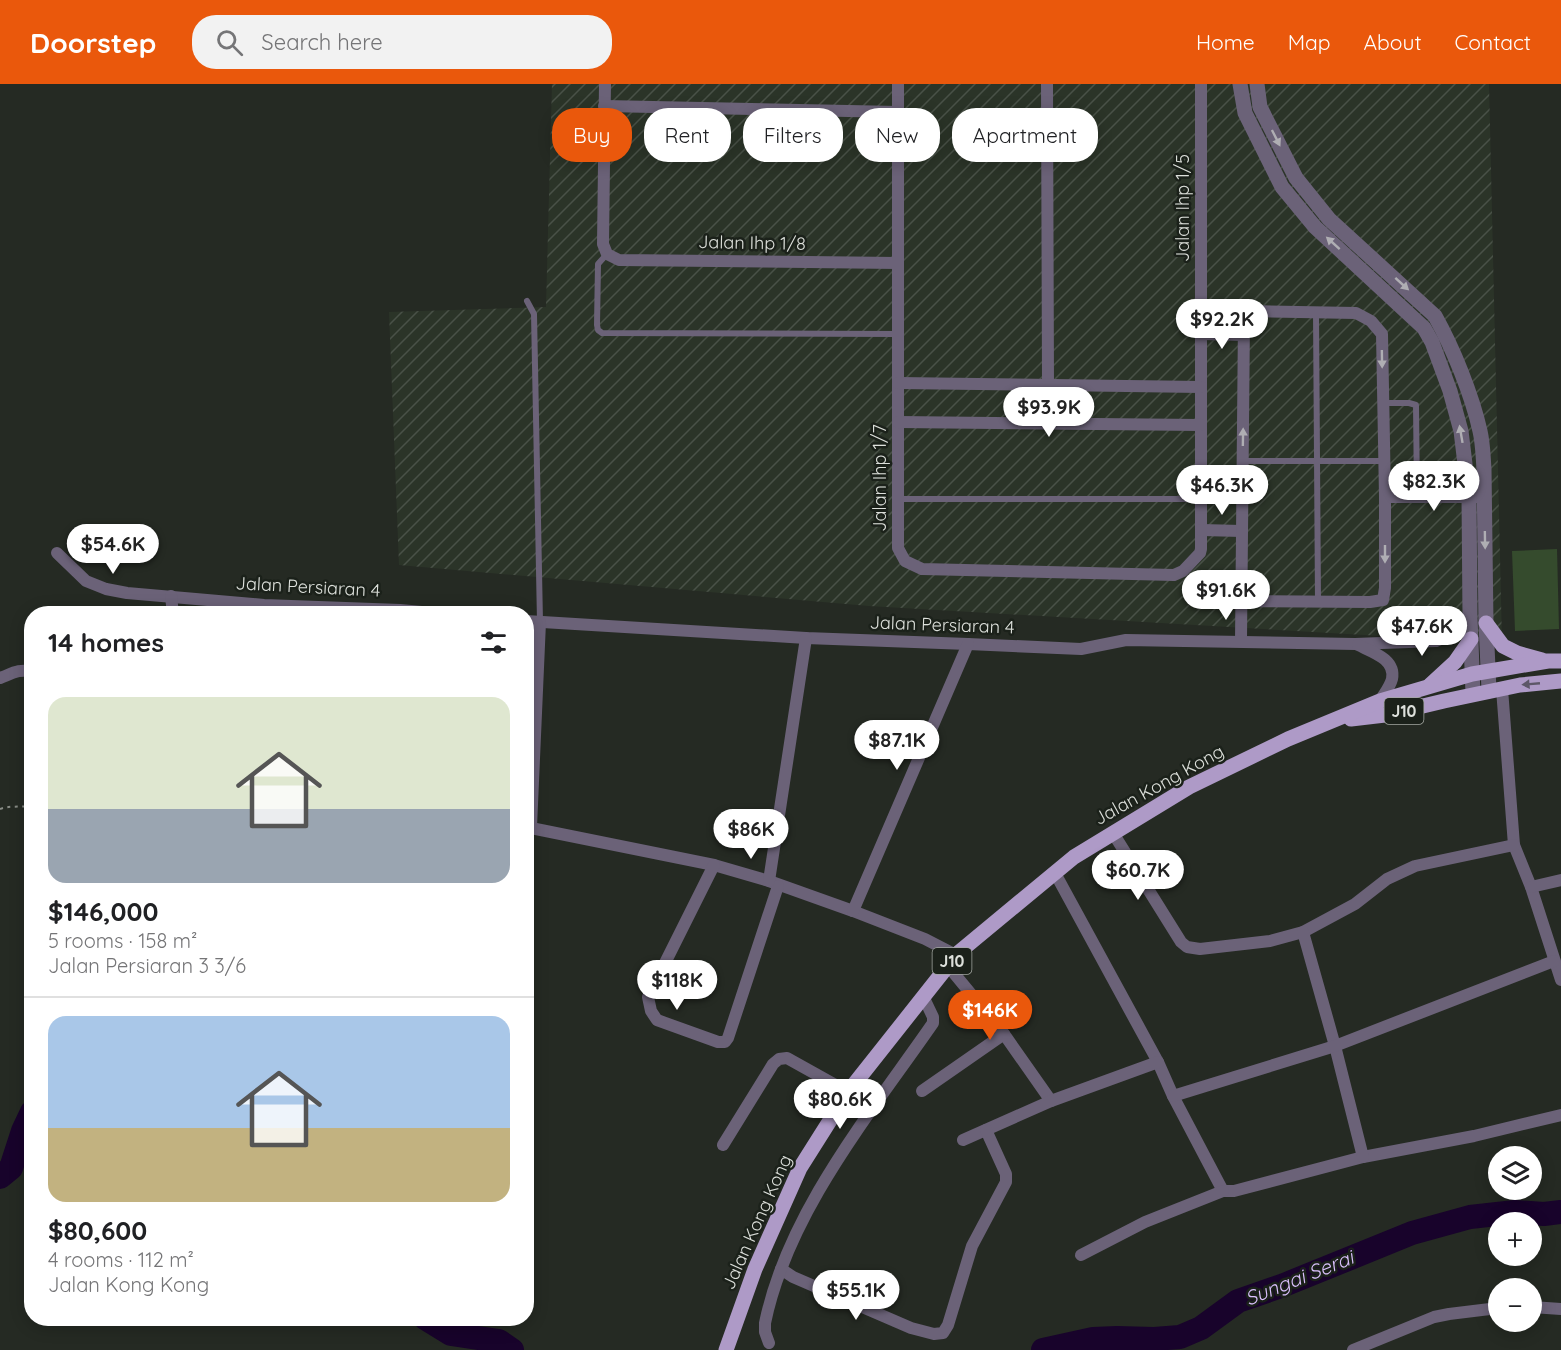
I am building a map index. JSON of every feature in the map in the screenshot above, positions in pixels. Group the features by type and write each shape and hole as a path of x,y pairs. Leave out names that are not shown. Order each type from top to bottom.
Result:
{"main road":[{"path":"1486,623 1503,646 1517,653 1554,661"},
{"path":"1428,687 1455,662 1471,639"},
{"name":"Jalan Kong Kong","path":"726,1350 755,1269 800,1167 848,1092 952,961 1074,857 1189,787 1288,739 1380,700 1472,674 1554,661"},
{"name":"Jalan Kong Kong","path":"1333,721 1385,715 1520,685 1561,681"}],"street":[{"path":"605,84 603,244 607,254"},
{"name":"Jalan Ihp 1/7","path":"898,84 898,108"},
{"path":"1047,84 1048,385"},
{"name":"Jalan Ihp 1/5","path":"1201,84 1201,549"},
{"path":"1240,84 1245,113 1282,187 1315,228 1424,328 1432,342 1450,391 1458,415 1477,497 1489,672 1496,690 1514,845 1531,887 1561,980"},
{"path":"1257,84 1260,107 1296,178 1329,219 1435,316 1446,336 1466,386 1480,430 1484,469 1477,497 1470,618 1473,694"},
{"path":"604,106 855,111"},
{"name":"Jalan Ihp 1/7","path":"898,162 898,548 905,561 922,569 1174,576 1183,571 1201,549"},
{"name":"Jalan Ihp 1/8","path":"607,254 619,260 898,263"},
{"path":"1241,601 1370,602 1383,600 1386,588 1382,334 1371,321 1356,313 1249,311 1244,318 1242,461 1242,531 1241,601 1241,641"},
{"path":"1201,334 1244,335"},
{"path":"898,383 1201,387"},
{"path":"898,422 1201,425"},
{"path":"1385,497 1477,497"},
{"path":"1201,530 1242,531"},
{"name":"Jalan Persiaran 4","path":"57,553 86,581 106,589 243,606"},
{"path":"171,596 172,606"},
{"name":"Jalan Persiaran 4","path":"534,622 806,638 1080,650 1125,640 1355,644 1436,641 1455,632 1470,618"},
{"path":"534,734 540,622"},
{"path":"714,865 648,997 651,1011 657,1020 718,1042 725,1042 774,884 806,638"},
{"path":"853,910 968,644"},
{"path":"1355,644 1385,659 1391,668 1392,679 1380,700"},
{"path":"0,678 24,671"},
{"path":"534,828 714,865 853,910 925,939 952,961 1052,1101"},
{"path":"1113,833 1181,942 1186,947 1200,949 1236,946 1303,932 1355,903 1387,879 1414,866 1514,845"},
{"path":"1055,873 1158,1062 1173,1096 1223,1191"},
{"path":"1531,887 1561,880"},
{"path":"1303,932 1363,1157"},
{"path":"1173,1096 1335,1046 1554,961"},
{"path":"769,1342 765,1332 765,1323 781,1269 814,1199 835,1164 933,1023 933,1017 923,996"},
{"path":"921,1091 1004,1034"},
{"path":"723,1145 772,1064 779,1059 787,1058 848,1092"},
{"path":"963,1140 1052,1101 1158,1062"},
{"path":"1080,1255 1145,1222 1223,1191 1234,1191 1363,1157 1474,1136 1561,1115"},
{"path":"781,1269 793,1277 911,1328 934,1334 943,1333 948,1325 972,1246 1006,1182 1006,1174 986,1130"},
{"path":"1542,1308 1561,1309"},
{"path":"1353,1350 1434,1317 1488,1309"}],"lane":[{"path":"607,254 598,264 597,325 598,330 602,333 898,334"},
{"path":"527,302 534,314 540,622"},
{"path":"1316,312 1318,602"},
{"path":"1383,403 1416,405 1417,497"},
{"path":"1242,461 1385,461"},
{"path":"898,499 1201,499"}],"path":[{"path":"0,809 9,806 24,807"}],"shaded area":[{"path":"552,84 1489,84 1502,643 869,606 399,565 389,312 546,307"}],"green space":[{"path":"1557,549 1559,629 1515,631 1512,551"}],"waterway":[{"name":"Sungai Serai","path":"0,1177 11,1168 24,1129"},
{"name":"Sungai Serai","path":"1043,1350 1093,1339 1180,1337 1201,1328 1238,1301 1284,1285 1412,1233 1470,1217 1515,1212 1544,1214 1561,1212"},
{"name":"Sungai Serai","path":"438,1326 451,1334 499,1341 512,1350"}]}
